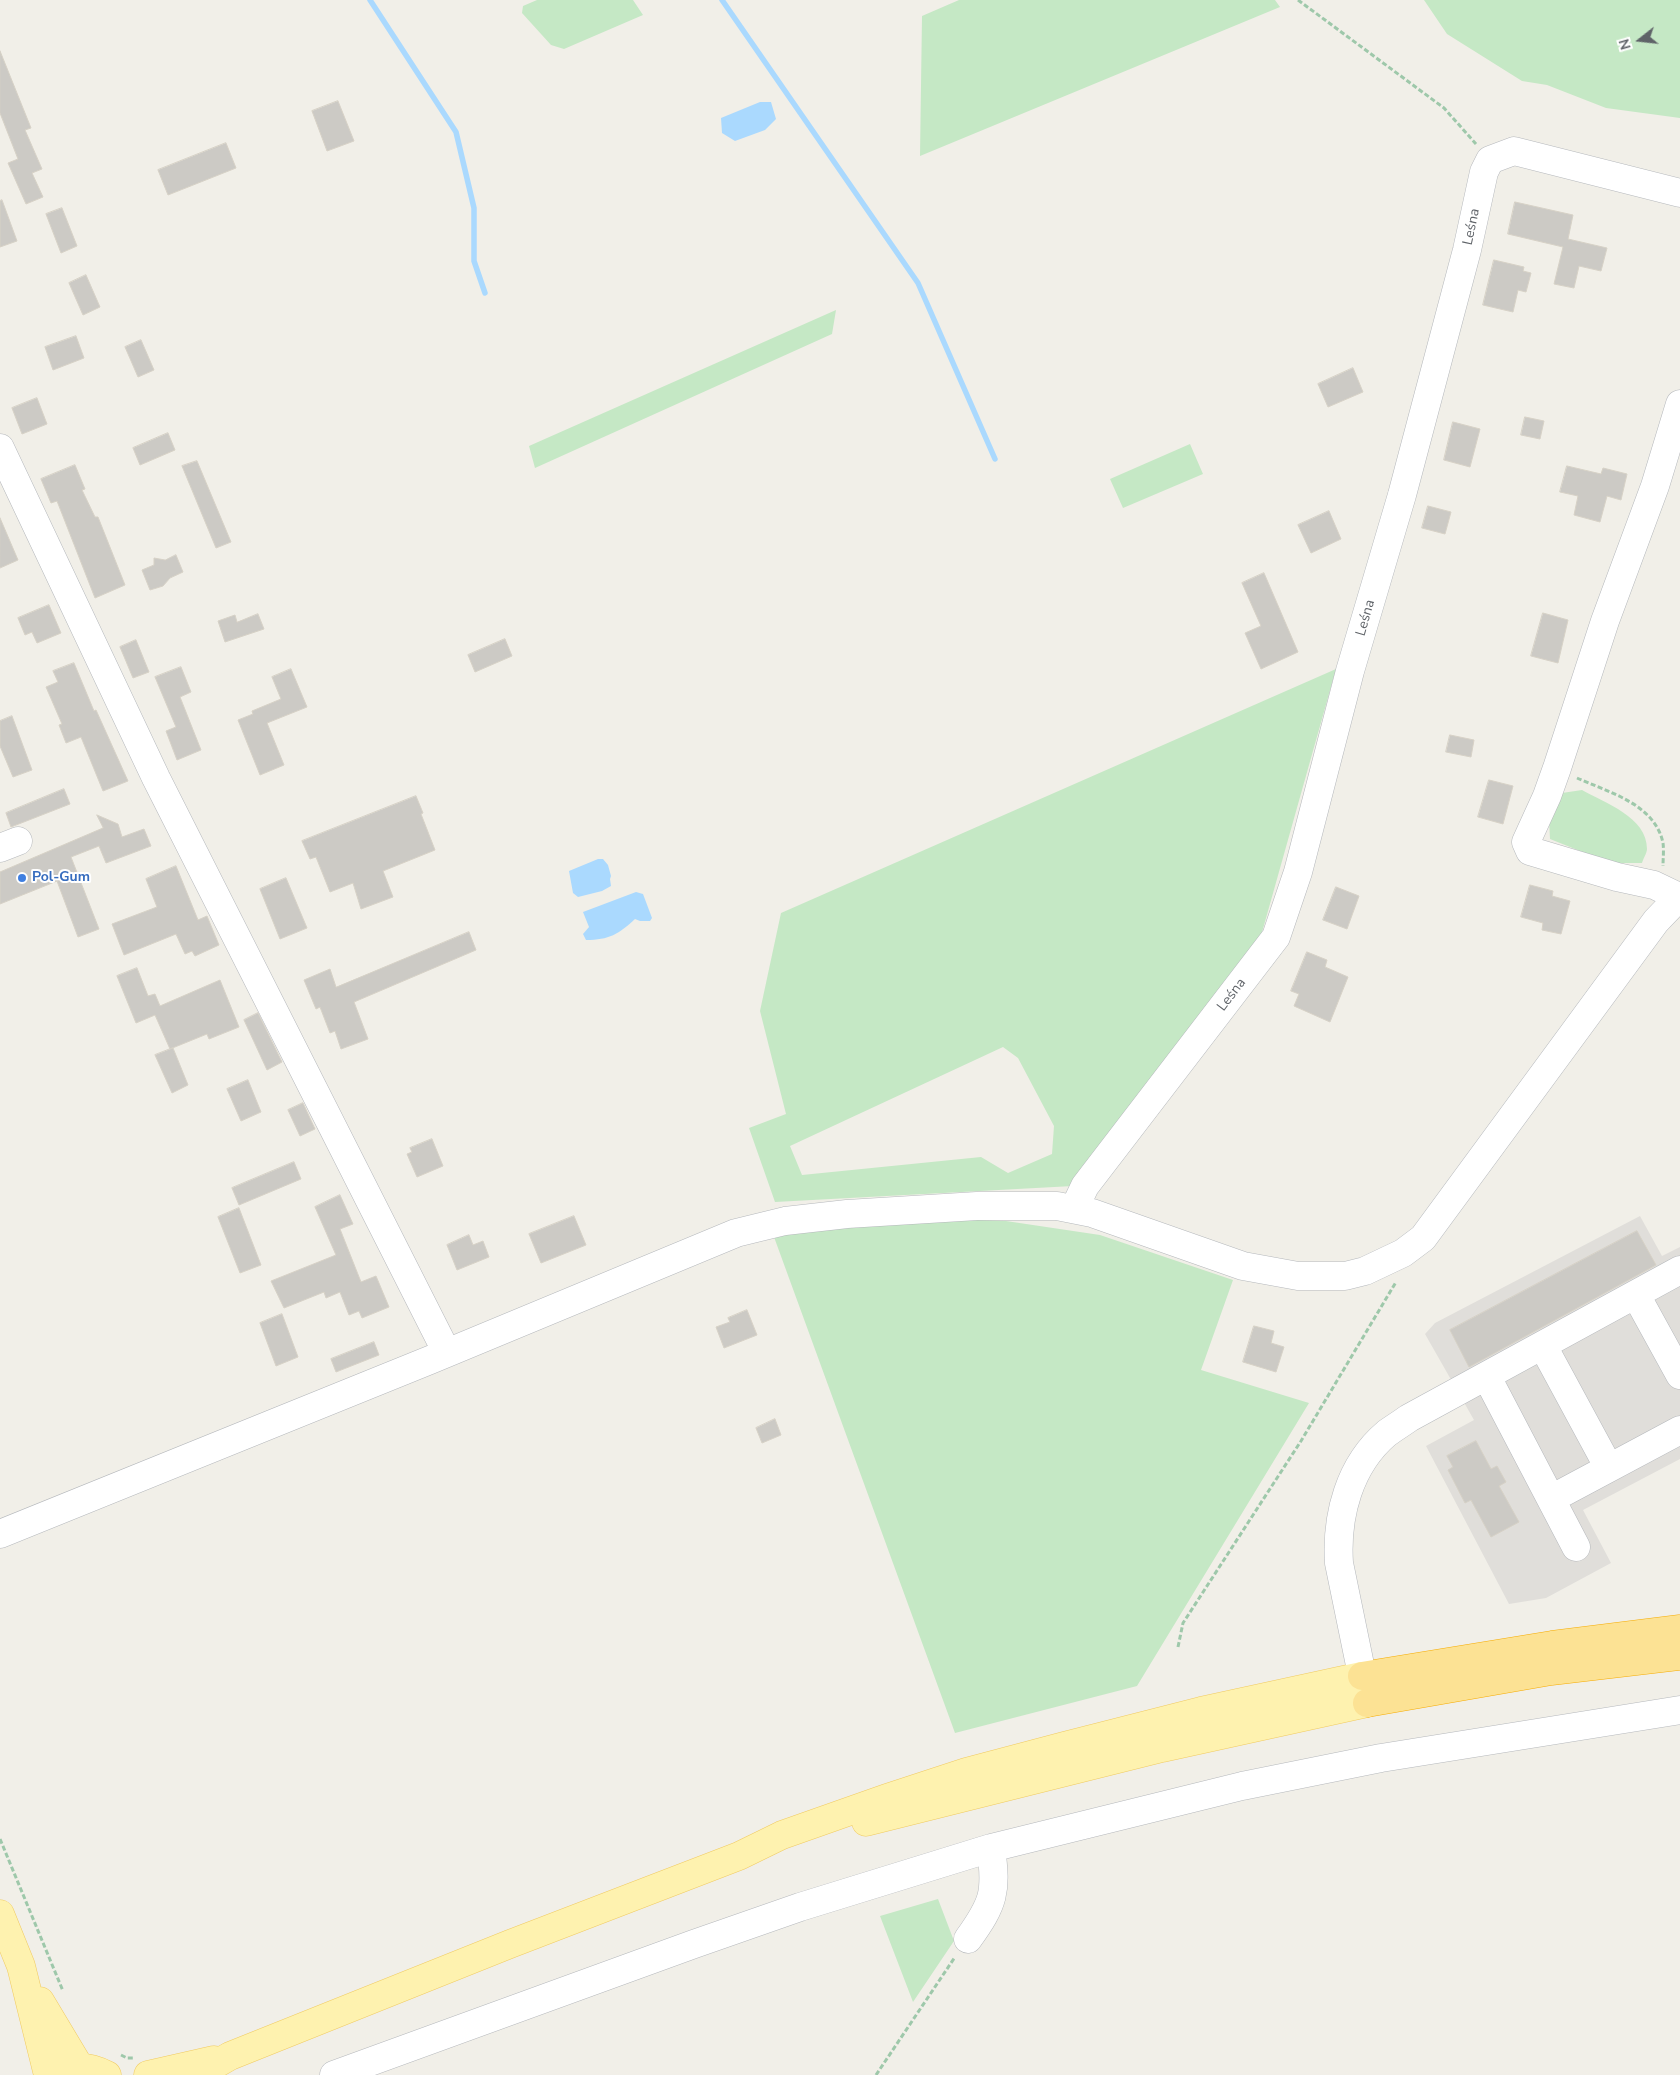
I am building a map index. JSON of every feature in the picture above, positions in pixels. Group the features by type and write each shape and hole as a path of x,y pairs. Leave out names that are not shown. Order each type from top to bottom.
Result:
{"highway":[{"path":"1362,1676 1552,1645 1680,1629"},
{"path":"1367,1703 1551,1671 1680,1656"}],"main road":[{"path":"197,2075 230,2056 518,1941 739,1856 782,1835 966,1772 1201,1711 1362,1676"},
{"path":"739,1856 783,1846 870,1821 1162,1748 1367,1703"},
{"path":"0,1914 21,1966 48,2075"},
{"path":"21,1966 79,2066"},
{"path":"145,2066 230,2056"},
{"path":"54,2075 62,2070 79,2066 95,2069 113,2065"}],"street":[{"path":"1490,160 1514,151 1680,192"},
{"name":"Leśna","path":"1074,1210 1085,1186 1276,937 1298,872 1350,671 1402,495 1467,250 1484,172 1490,160"},
{"path":"0,1534 447,1353 736,1233 786,1221 847,1214 977,1206 1057,1206 1092,1213 1243,1266 1298,1276 1345,1276 1365,1272 1403,1253 1423,1238 1674,894 1654,885 1617,878 1530,851 1526,842 1547,796 1557,768 1605,621 1655,486 1680,404"},
{"path":"0,448 160,786 447,1353"},
{"path":"1367,1703 1338,1549 1339,1522 1347,1492 1359,1466 1371,1448 1387,1433 1409,1418 1680,1270"},
{"path":"1636,1294 1680,1375"},
{"path":"1543,1346 1609,1468"},
{"path":"1487,1377 1576,1547"},
{"path":"1551,1500 1680,1430"},
{"path":"334,2075 800,1907 991,1848 1242,1786 1381,1758 1680,1710"},
{"path":"968,1939 985,1915 992,1897 995,1878 991,1848"}],"path":[{"path":"1298,0 1444,108 1490,160"},
{"path":"1557,768 1642,809 1657,825 1674,894"},
{"path":"1178,1647 1184,1623 1301,1441 1398,1280"},
{"path":"0,1839 66,1998"},
{"path":"876,2075 968,1939"},
{"path":"113,2065 127,2058 145,2066"}],"shaded area":[{"path":"1640,1216 1662,1256 1680,1247 1680,1459 1583,1510 1611,1563 1546,1598 1509,1604 1426,1446 1474,1420 1425,1334 1435,1323"}],"green space":[{"path":"537,0 633,0 643,15 564,49 551,45 522,13 523,6"},
{"path":"959,0 1275,0 1280,7 920,156 922,16"},
{"path":"1424,0 1680,0 1680,118 1606,108 1547,85 1522,81 1447,34"},
{"path":"836,310 832,334 535,468 529,446"},
{"path":"1190,444 1203,474 1123,508 1110,479"},
{"path":"1336,669 1259,943 1073,1186 775,1202 749,1128 786,1114 760,1011 781,913","holes":["1003,1047 1018,1058 1054,1126 1052,1154 1008,1173 981,1157 802,1175 790,1146"]},
{"path":"1582,790 1623,812 1640,828 1645,838 1647,849 1642,863 1610,863 1550,839 1549,819 1562,793"},
{"path":"951,1219 1006,1221 1100,1235 1233,1280 1201,1370 1309,1403 1137,1686 955,1733 774,1237 838,1227"},
{"path":"938,1899 954,1941 913,2002 880,1916"}],"water":[{"path":"760,102 771,102 776,119 765,130 735,141 722,133 721,118"},
{"path":"598,859 603,859 608,865 611,886 602,891 578,897 573,893 569,871"},
{"path":"636,892 643,894 652,918 650,921 635,919 624,929 613,935 601,939 586,940 583,934 589,927 583,912"}],"building":[{"path":"0,51 31,128 25,130 42,169 32,173 43,197 26,204 8,163 18,159 0,113"},
{"path":"338,101 354,141 327,151 312,111"},
{"path":"226,143 236,168 168,195 158,170"},
{"path":"2,200 17,241 0,247 0,201"},
{"path":"1515,202 1573,215 1568,239 1607,248 1601,271 1579,266 1574,288 1554,284 1563,247 1508,234"},
{"path":"62,208 77,246 61,253 46,214"},
{"path":"1494,260 1524,267 1523,271 1531,273 1526,292 1518,290 1513,312 1483,305"},
{"path":"86,275 100,307 83,315 69,283"},
{"path":"76,336 84,358 53,370 45,347"},
{"path":"141,340 154,370 138,377 125,347"},
{"path":"1353,368 1363,392 1328,407 1318,384"},
{"path":"37,398 47,424 22,434 12,408"},
{"path":"1525,417 1544,421 1540,439 1521,435"},
{"path":"1453,422 1480,429 1470,467 1444,460"},
{"path":"168,433 175,450 140,465 133,448"},
{"path":"197,461 231,542 216,548 182,466"},
{"path":"75,465 85,489 82,490 95,517 98,517 125,585 95,598 57,501 51,503 41,479"},
{"path":"1567,466 1601,474 1603,468 1627,474 1621,500 1607,496 1600,522 1574,515 1578,496 1560,492"},
{"path":"1428,506 1451,512 1445,534 1422,528"},
{"path":"1329,511 1341,539 1311,553 1298,525"},
{"path":"0,518 18,560 0,568"},
{"path":"176,555 183,572 170,578 163,586 150,590 142,570 154,565 154,558 165,560"},
{"path":"1264,573 1298,652 1261,669 1245,633 1261,626 1242,583"},
{"path":"49,605 61,633 37,643 32,632 25,635 18,618"},
{"path":"1543,613 1568,620 1558,663 1531,656"},
{"path":"258,614 264,629 225,642 218,621 235,615 237,622"},
{"path":"505,639 512,656 475,672 468,655"},
{"path":"136,640 149,672 133,678 120,647"},
{"path":"74,663 94,711 96,710 128,781 103,791 81,737 66,743 59,725 62,724 46,687 58,682 53,671"},
{"path":"181,667 191,692 180,697 201,750 177,760 166,731 176,727 155,677"},
{"path":"291,669 307,707 267,723 284,765 260,775 238,720 253,714 252,711 281,699 272,677"},
{"path":"12,716 32,770 13,777 0,746 0,721"},
{"path":"1450,735 1474,740 1471,757 1446,752"},
{"path":"1489,780 1513,786 1503,824 1478,817"},
{"path":"64,789 70,804 11,827 6,813"},
{"path":"416,796 435,850 383,871 393,897 361,909 353,883 330,892 316,857 310,859 302,841"},
{"path":"97,815 118,824 122,837 144,829 151,846 106,863 99,846 71,857 99,929 78,937 57,881 0,904 0,872 103,828"},
{"path":"176,866 198,920 207,916 219,945 195,956 192,951 185,954 176,934 124,955 112,924 157,907 146,879"},
{"path":"286,878 307,928 280,939 260,889"},
{"path":"1530,885 1553,891 1552,896 1570,901 1561,934 1542,930 1543,923 1521,917"},
{"path":"1336,887 1359,896 1347,929 1323,920"},
{"path":"469,932 476,950 354,1002 368,1039 341,1049 335,1031 330,1033 320,1007 316,1009 304,980 330,969 336,987"},
{"path":"1307,952 1327,960 1325,967 1348,977 1330,1022 1294,1006 1299,994 1291,991"},
{"path":"137,968 148,996 155,994 160,1006 220,980 239,1027 209,1039 207,1034 170,1049 155,1015 136,1023 117,976"},
{"path":"258,1013 282,1062 267,1070 244,1020"},
{"path":"173,1048 188,1085 172,1093 155,1055"},
{"path":"248,1080 261,1112 241,1121 227,1089"},
{"path":"303,1103 315,1129 300,1136 288,1110"},
{"path":"432,1139 443,1166 417,1177 407,1154 412,1152 410,1148"},
{"path":"294,1162 301,1179 239,1205 232,1188"},
{"path":"340,1195 353,1224 340,1229 361,1282 376,1276 389,1307 362,1318 359,1311 349,1315 340,1292 326,1298 324,1292 284,1308 271,1281 336,1255 315,1207"},
{"path":"239,1208 261,1265 240,1273 218,1217"},
{"path":"574,1216 586,1245 541,1263 529,1234"},
{"path":"1637,1231 1656,1265 1469,1367 1450,1330"},
{"path":"469,1235 473,1245 483,1241 489,1257 457,1270 447,1245"},
{"path":"747,1310 757,1335 724,1348 716,1327 730,1322 728,1318"},
{"path":"282,1314 298,1357 276,1366 260,1323"},
{"path":"1254,1326 1274,1331 1271,1343 1284,1347 1276,1372 1243,1362"},
{"path":"374,1342 379,1355 336,1372 331,1359"},
{"path":"775,1419 781,1435 762,1443 756,1428"},
{"path":"1476,1441 1491,1469 1497,1466 1506,1482 1499,1486 1519,1522 1491,1537 1471,1500 1465,1503 1448,1470 1453,1467 1447,1456"}],"waterway":[{"path":"370,0 456,132 474,208 474,261 485,293"},
{"path":"722,0 918,283 995,459"}],"place":[{"name":"Pol-Gum","path":"22,878"}]}
